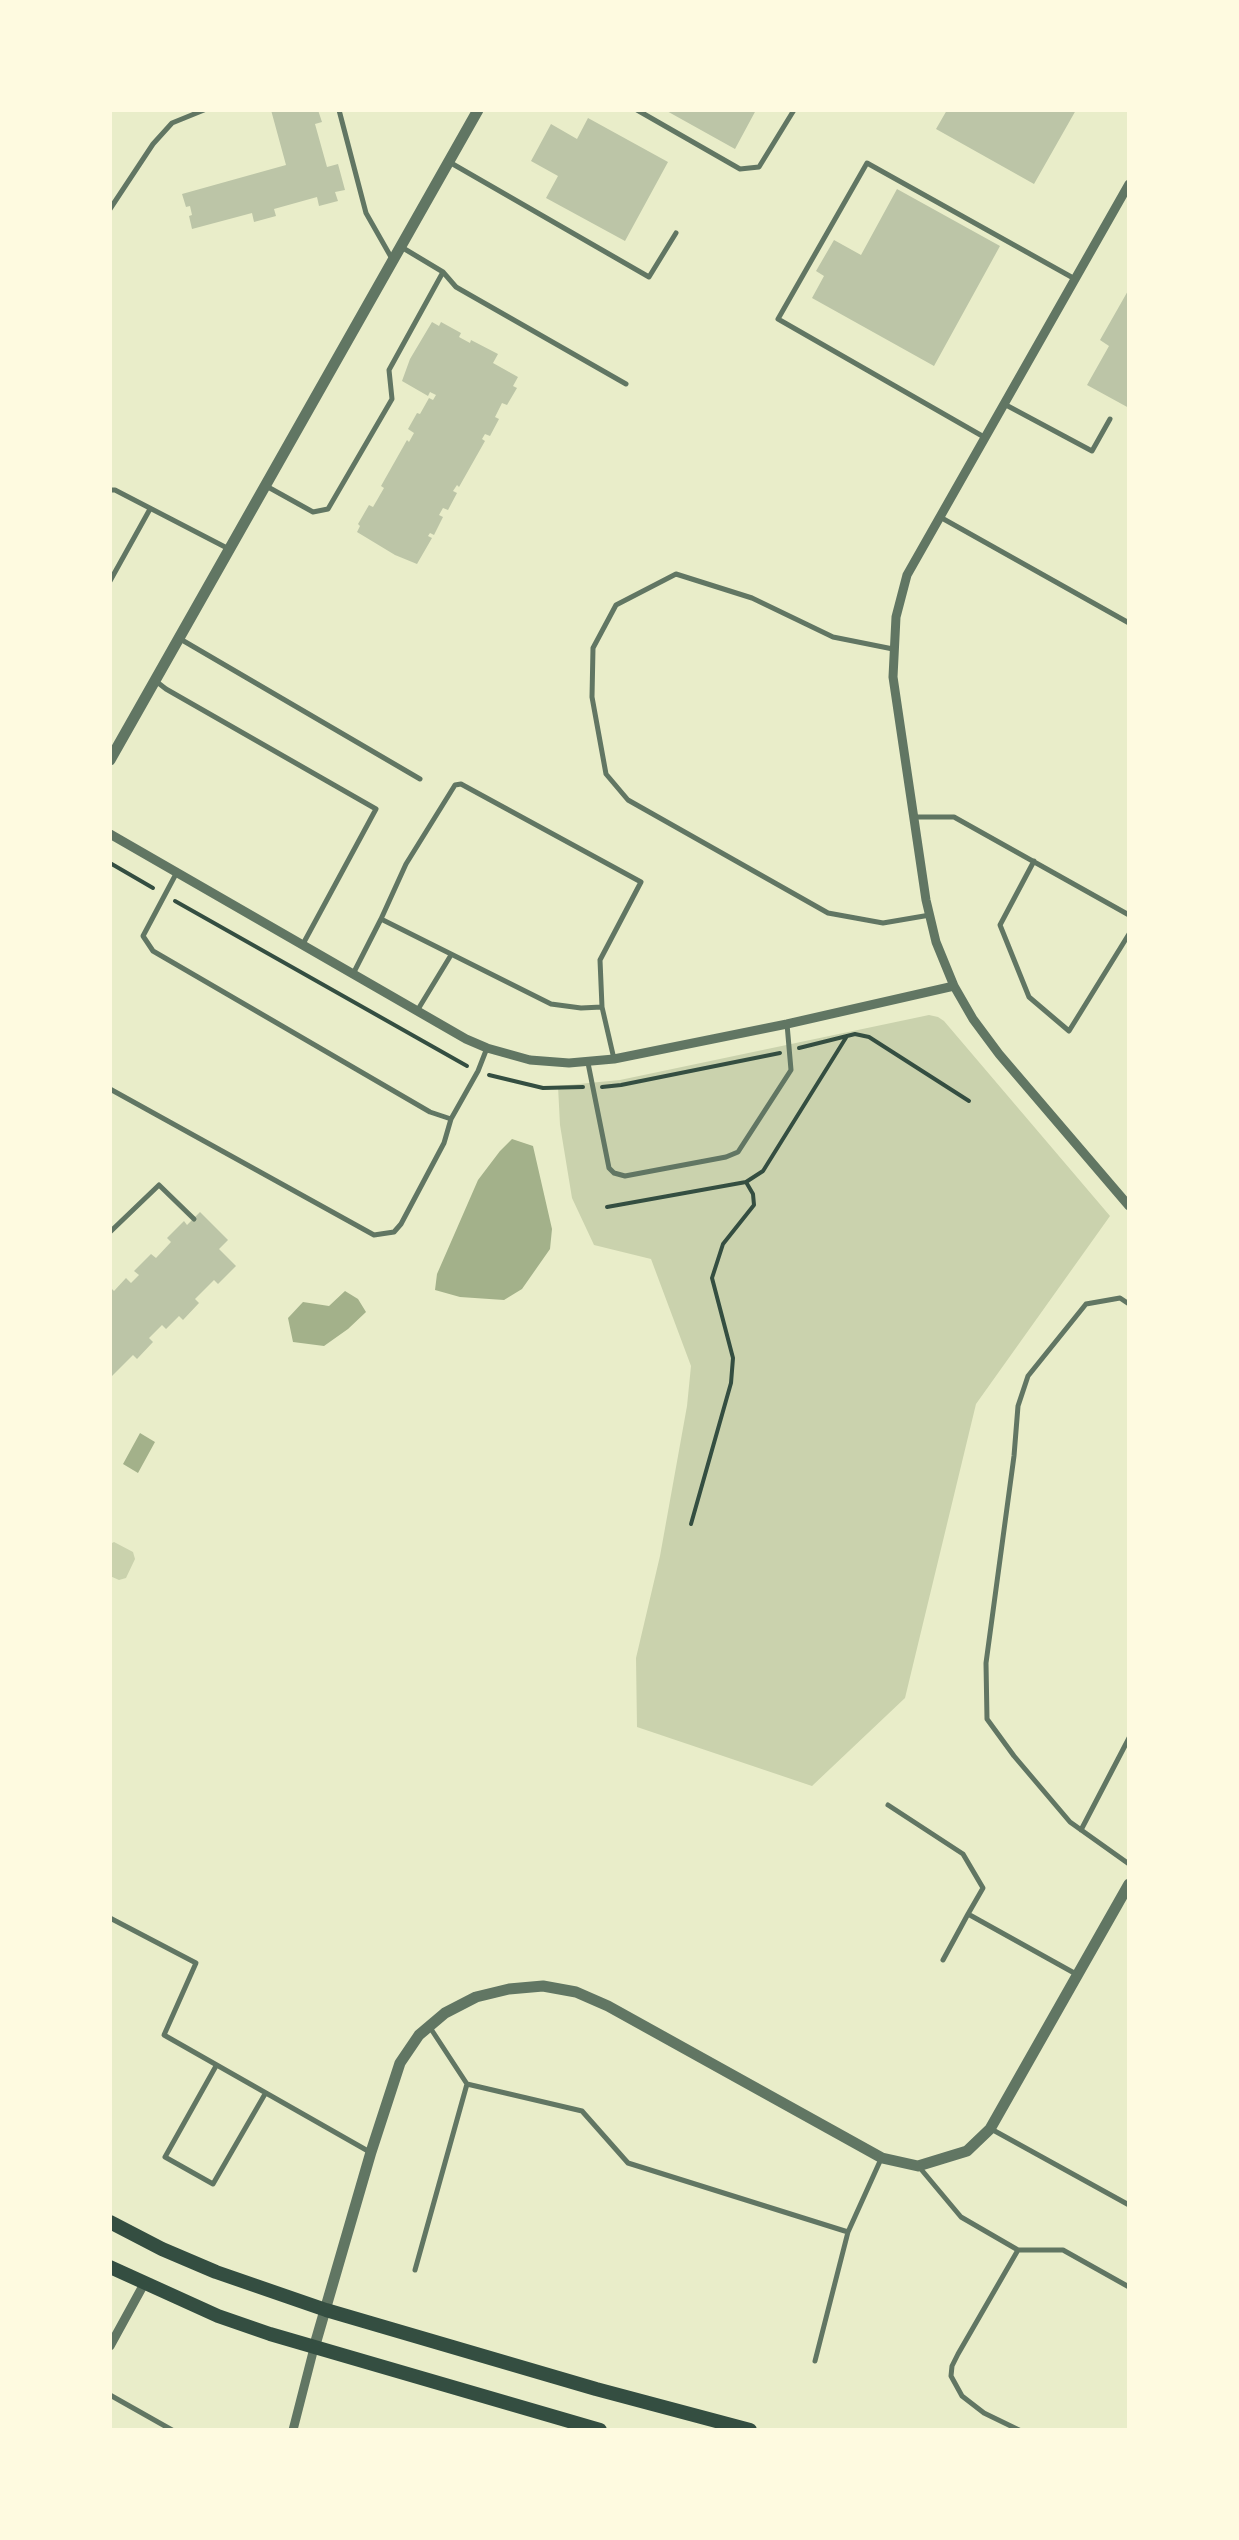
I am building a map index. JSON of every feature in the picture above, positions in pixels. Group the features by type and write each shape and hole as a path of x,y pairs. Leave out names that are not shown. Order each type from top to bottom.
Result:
{"main road":[{"path":"110,2222 216,2272 326,2310 562,2380 750,2430"},
{"path":"110,2266 218,2316 314,2348 600,2430"}],"street":[{"path":"110,760 478,110"},
{"path":"1129,184 907,574 896,617 893,676 930,915 954,986 972,1019 999,1054 1129,1206"},
{"path":"110,834 416,1011 487,1048 549,1063 614,1059 954,986"},
{"path":"294,2430 314,2348 400,2063 419,2035 445,2013 476,1998 509,1989 543,1986 576,1992 882,2158 918,2166 968,2151 990,2128 1129,1884"},
{"path":"110,2346 144,2284"}],"lane":[{"path":"110,209 153,144 172,123 204,110"},
{"path":"339,110 366,214 392,260"},
{"path":"638,110 740,169 760,166 794,110"},
{"path":"448,161 649,277 676,233"},
{"path":"984,437 778,319 867,163 1075,279"},
{"path":"400,246 443,272 456,288 626,384"},
{"path":"265,486 312,512 328,509 392,399 390,370 443,272"},
{"path":"1003,404 1092,450 1110,420"},
{"path":"110,490 230,549"},
{"path":"110,581 150,508"},
{"path":"940,516 1129,624"},
{"path":"894,650 834,637 752,598 676,574 616,604 593,648 592,698 606,774 628,800 828,913 884,923 930,915"},
{"path":"179,638 420,779"},
{"path":"155,680 376,810 303,944"},
{"path":"353,974 406,864 455,785 461,784 641,882 600,960 602,1007 614,1059"},
{"path":"915,817 954,817 1129,915"},
{"path":"1034,862 1000,925 1029,997 1069,1031 1129,934"},
{"path":"177,872 144,936 154,952 430,1112 451,1118"},
{"path":"381,920 551,1004 602,1007"},
{"path":"416,1011 451,955"},
{"path":"588,1063 609,1168 614,1173 625,1176 726,1157 738,1152 786,1080 790,1070 786,1024"},
{"path":"110,1090 374,1234 394,1232 444,1144 451,1118 487,1048"},
{"path":"110,1232 159,1185 194,1219"},
{"path":"1129,1304 1120,1298 1086,1304 1028,1376 1018,1406 986,1664 987,1719 1070,1822 1129,1864"},
{"path":"1081,1830 1129,1738"},
{"path":"888,1805 963,1854 983,1888 943,1960"},
{"path":"968,1914 1078,1976"},
{"path":"110,1918 196,1963 164,2036 371,2152"},
{"path":"430,2026 467,2084 582,2111 628,2163 848,2232"},
{"path":"216,2066 165,2157 213,2184 264,2094"},
{"path":"415,2270 467,2084"},
{"path":"990,2128 1129,2205"},
{"path":"815,2361 848,2232 882,2158"},
{"path":"918,2166 961,2216 1018,2250 1063,2250 1129,2286"},
{"path":"1018,2250 958,2354 951,2376 962,2396 984,2413 1019,2430"},
{"path":"110,2394 172,2430"}],"path":[{"path":"110,863 478,1071 499,1079 544,1088 621,1086 855,1034 869,1038 969,1100"},
{"path":"691,1524 730,1383 733,1358 712,1278 723,1244 754,1205 746,1182"}],"shaded area":[{"path":"929,1015 944,1021 1110,1216 976,1404 905,1698 812,1786 637,1727 636,1658 660,1556 691,1366 651,1259 594,1245 572,1198 558,1086 620,1080"},
{"path":"512,1139 533,1146 552,1229 550,1249 522,1289 504,1300 460,1297 435,1290 437,1274 478,1180"},
{"path":"345,1291 358,1299 366,1312 324,1346 293,1342 288,1318 303,1302 329,1306"},
{"path":"140,1433 155,1442 138,1473 123,1464"},
{"path":"114,1542 133,1552 135,1559 126,1578 119,1580 110,1576 110,1544"}],"building":[{"path":"271,110 318,110 322,122 315,124 327,167 338,164 345,190 335,192 338,201 319,206 317,197 274,209 276,216 254,222 252,213 192,229 190,206 186,207 182,194 286,165"},
{"path":"665,110 756,110 735,149"},
{"path":"947,110 1076,110 1034,184 936,129"},
{"path":"588,118 668,162 625,241 546,198 558,176 531,161 551,124 577,139"},
{"path":"897,189 1000,246 934,366 812,298 824,276 816,271 834,240 861,255"},
{"path":"1129,289 1129,408 1087,385 1109,346 1100,340"},
{"path":"432,322 439,326 441,322 461,333 459,337 498,354 493,363 518,377 513,386 517,388 507,405 502,403 495,417 499,419 490,436 485,434 482,439 485,441 453,491 457,493 448,510 443,508 439,515 443,517 434,535 428,536 432,538 417,564 357,532 358,524 369,505 373,507 384,488 381,486 414,433 408,429 417,413 436,395 430,392 428,396 402,381"},
{"path":"200,1212 228,1240 219,1249 236,1266 195,1299 199,1303 183,1320 179,1316 166,1329 162,1325 137,1359 133,1355 110,1378 110,1287 114,1291 126,1278 131,1283 139,1275 134,1271 151,1254 156,1258 171,1242 167,1238"}]}
